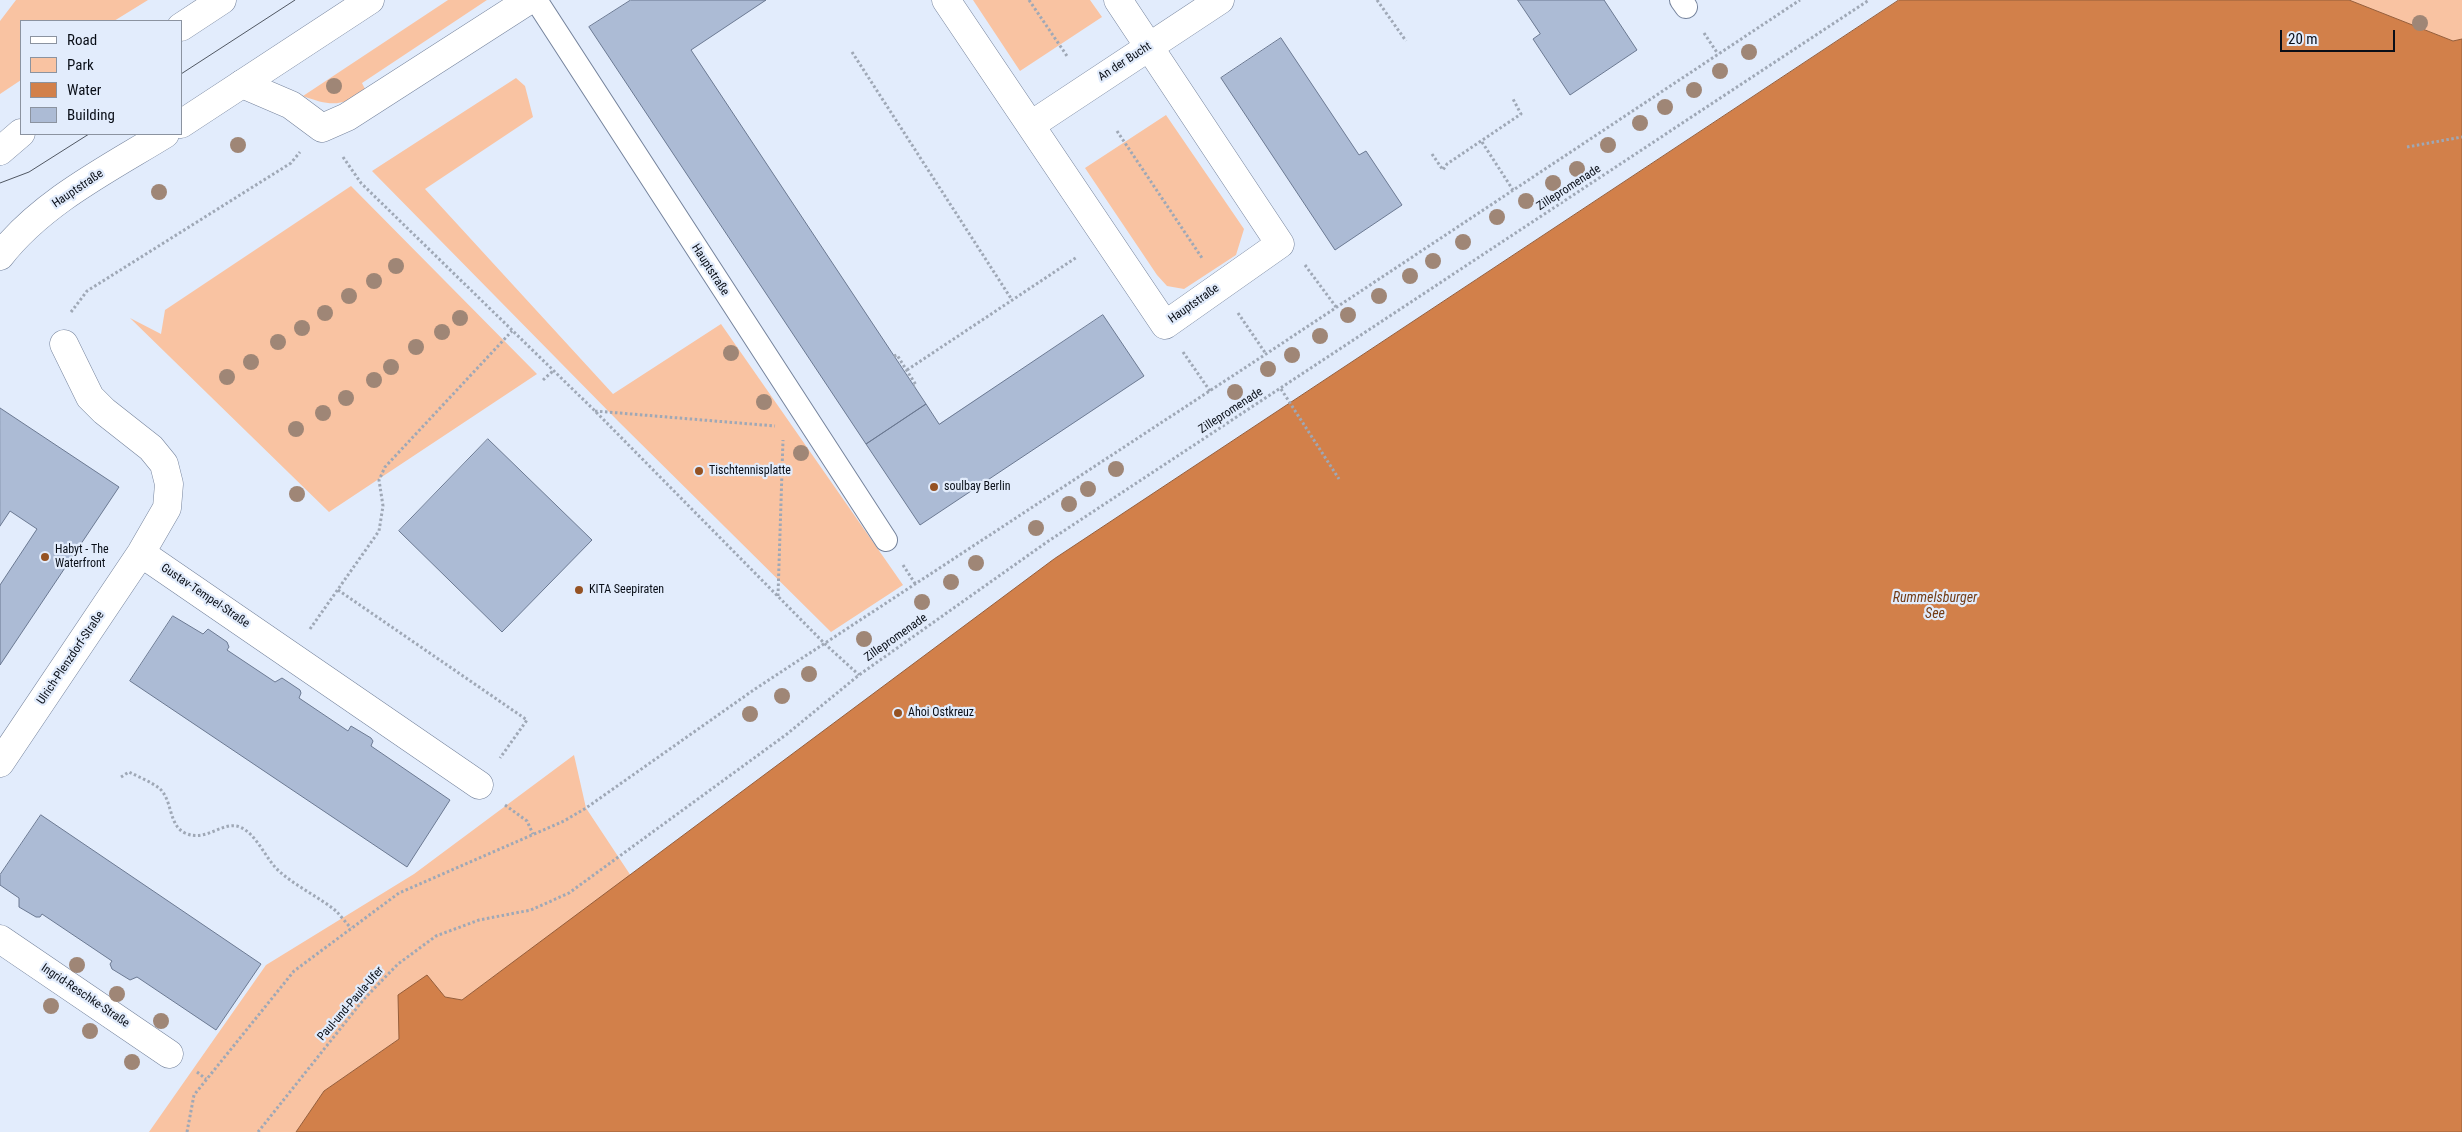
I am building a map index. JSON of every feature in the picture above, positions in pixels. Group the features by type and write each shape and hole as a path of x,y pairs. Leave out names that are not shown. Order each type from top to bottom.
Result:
{"street":[{"path":"182,26 222,0"},
{"path":"182,123 370,0"},
{"path":"242,84 291,106 322,128 347,116 529,0"},
{"name":"Hauptstraße","path":"946,0 1165,325 1280,244"},
{"path":"1118,0 1280,244"},
{"name":"An der Bucht","path":"1031,125 1220,0"},
{"path":"0,151 20,134"},
{"name":"Hauptstraße","path":"1,253 34,219 70,193 163,135"},
{"path":"64,344 90,397 104,411 151,448 164,464 170,484 167,508 141,553"},
{"name":"Gustav-Tempel-Straße","path":"141,553 479,786"},
{"name":"Ulrich-Plenzdorf-Straße","path":"0,763 141,553"},
{"name":"Ingrid-Reschke-Straße","path":"0,939 170,1054"}],"lane":[{"name":"Hauptstraße","path":"536,0 886,540"}],"path":[{"path":"1030,0 1067,56"},
{"path":"1377,0 1406,41"},
{"path":"187,1132 194,1095 294,971 398,894 564,821 586,808 755,689 1336,308 1800,0"},
{"name":"Zillepromenade","path":"618,857 786,734 859,675 1047,542 1870,0"},
{"path":"852,52 1012,300"},
{"path":"1432,154 1443,170 1447,164 1521,114 1513,99"},
{"path":"64,344 72,309 87,291 291,163 322,128 361,183 594,410 778,597 859,675"},
{"path":"1117,130 1197,251"},
{"path":"2406,147 2462,137"},
{"path":"1482,142 1513,190"},
{"path":"907,370 1106,237"},
{"path":"1280,244 1302,260 1336,308"},
{"path":"1220,286 1266,354"},
{"path":"1165,325 1210,391"},
{"path":"292,656 379,531 383,506 379,480 384,467 512,331"},
{"path":"894,356 897,355 916,385 914,386"},
{"path":"543,380 553,371"},
{"path":"1281,389 1339,480"},
{"path":"594,410 784,427"},
{"path":"778,597 783,437"},
{"path":"338,590 528,720 479,786 527,821 533,834"},
{"path":"121,777 129,772 159,788 168,801 175,824 184,833 196,836 212,834 226,827 239,826 251,835 279,871 336,911 351,928"},
{"name":"Paul-und-Paula-Ufer","path":"258,1132 364,999 398,964 436,936 480,920 531,910 569,893 618,857"}],"green space":[{"path":"16,0 148,0 116,20 20,20 20,81 0,94 0,21"},
{"path":"448,0 487,0 362,83 366,91 357,96 342,102 328,103 303,96"},
{"path":"973,0 1090,0 1102,17 1020,71"},
{"path":"2349,0 2462,0 2462,39 2453,41"},
{"path":"516,78 525,86 533,117 425,189 613,394 721,324 903,585 831,632 619,422 372,171"},
{"path":"1166,115 1244,229 1236,255 1184,289 1167,286 1157,275 1085,168"},
{"path":"351,186 537,374 329,512 130,318 161,334 165,310"},
{"path":"574,755 586,808 631,876 462,1000 445,997 399,1039 324,1091 296,1132 149,1132 266,965 414,874"}],"water":[{"name":"Rummelsburger See","path":"1899,0 2349,0 2453,41 2462,39 2462,1132 296,1132 324,1091 399,1039 398,995 427,975 445,997 462,1000 1054,559"}],"building":[{"path":"631,0 766,0 691,50 926,404 866,444 589,27"},
{"path":"1518,0 1604,0 1637,50 1570,95 1533,39 1540,34"},
{"path":"1281,38 1359,155 1366,151 1402,205 1335,250 1221,78"},
{"path":"1103,315 1144,376 920,525 866,444 926,404 939,424"},
{"name":"Habyt - The Waterfront","path":"0,408 119,487 0,665 0,585 37,529 10,511 0,526"},
{"path":"488,439 592,540 502,632 399,531"},
{"path":"173,616 203,634 208,629 227,642 229,647 227,650 275,682 282,678 300,690 299,698 348,731 351,726 371,738 373,741 371,746 450,800 407,867 130,681"},
{"path":"41,815 261,964 216,1030 137,977 130,980 112,969 110,964 112,961 42,914 40,917 36,917 19,907 19,898 0,885 0,875"}],"tram line":[{"path":"182,73 295,0"},
{"path":"0,183 29,172 87,135"}],"place":[{"name":"Tischtennisplatte","path":"699,471"},
{"name":"soulbay Berlin","path":"934,487"},
{"name":"Habyt - The Waterfront","path":"45,557"},
{"name":"KITA Seepiraten","path":"579,590"},
{"name":"Ahoi Ostkreuz","path":"898,713"}]}
